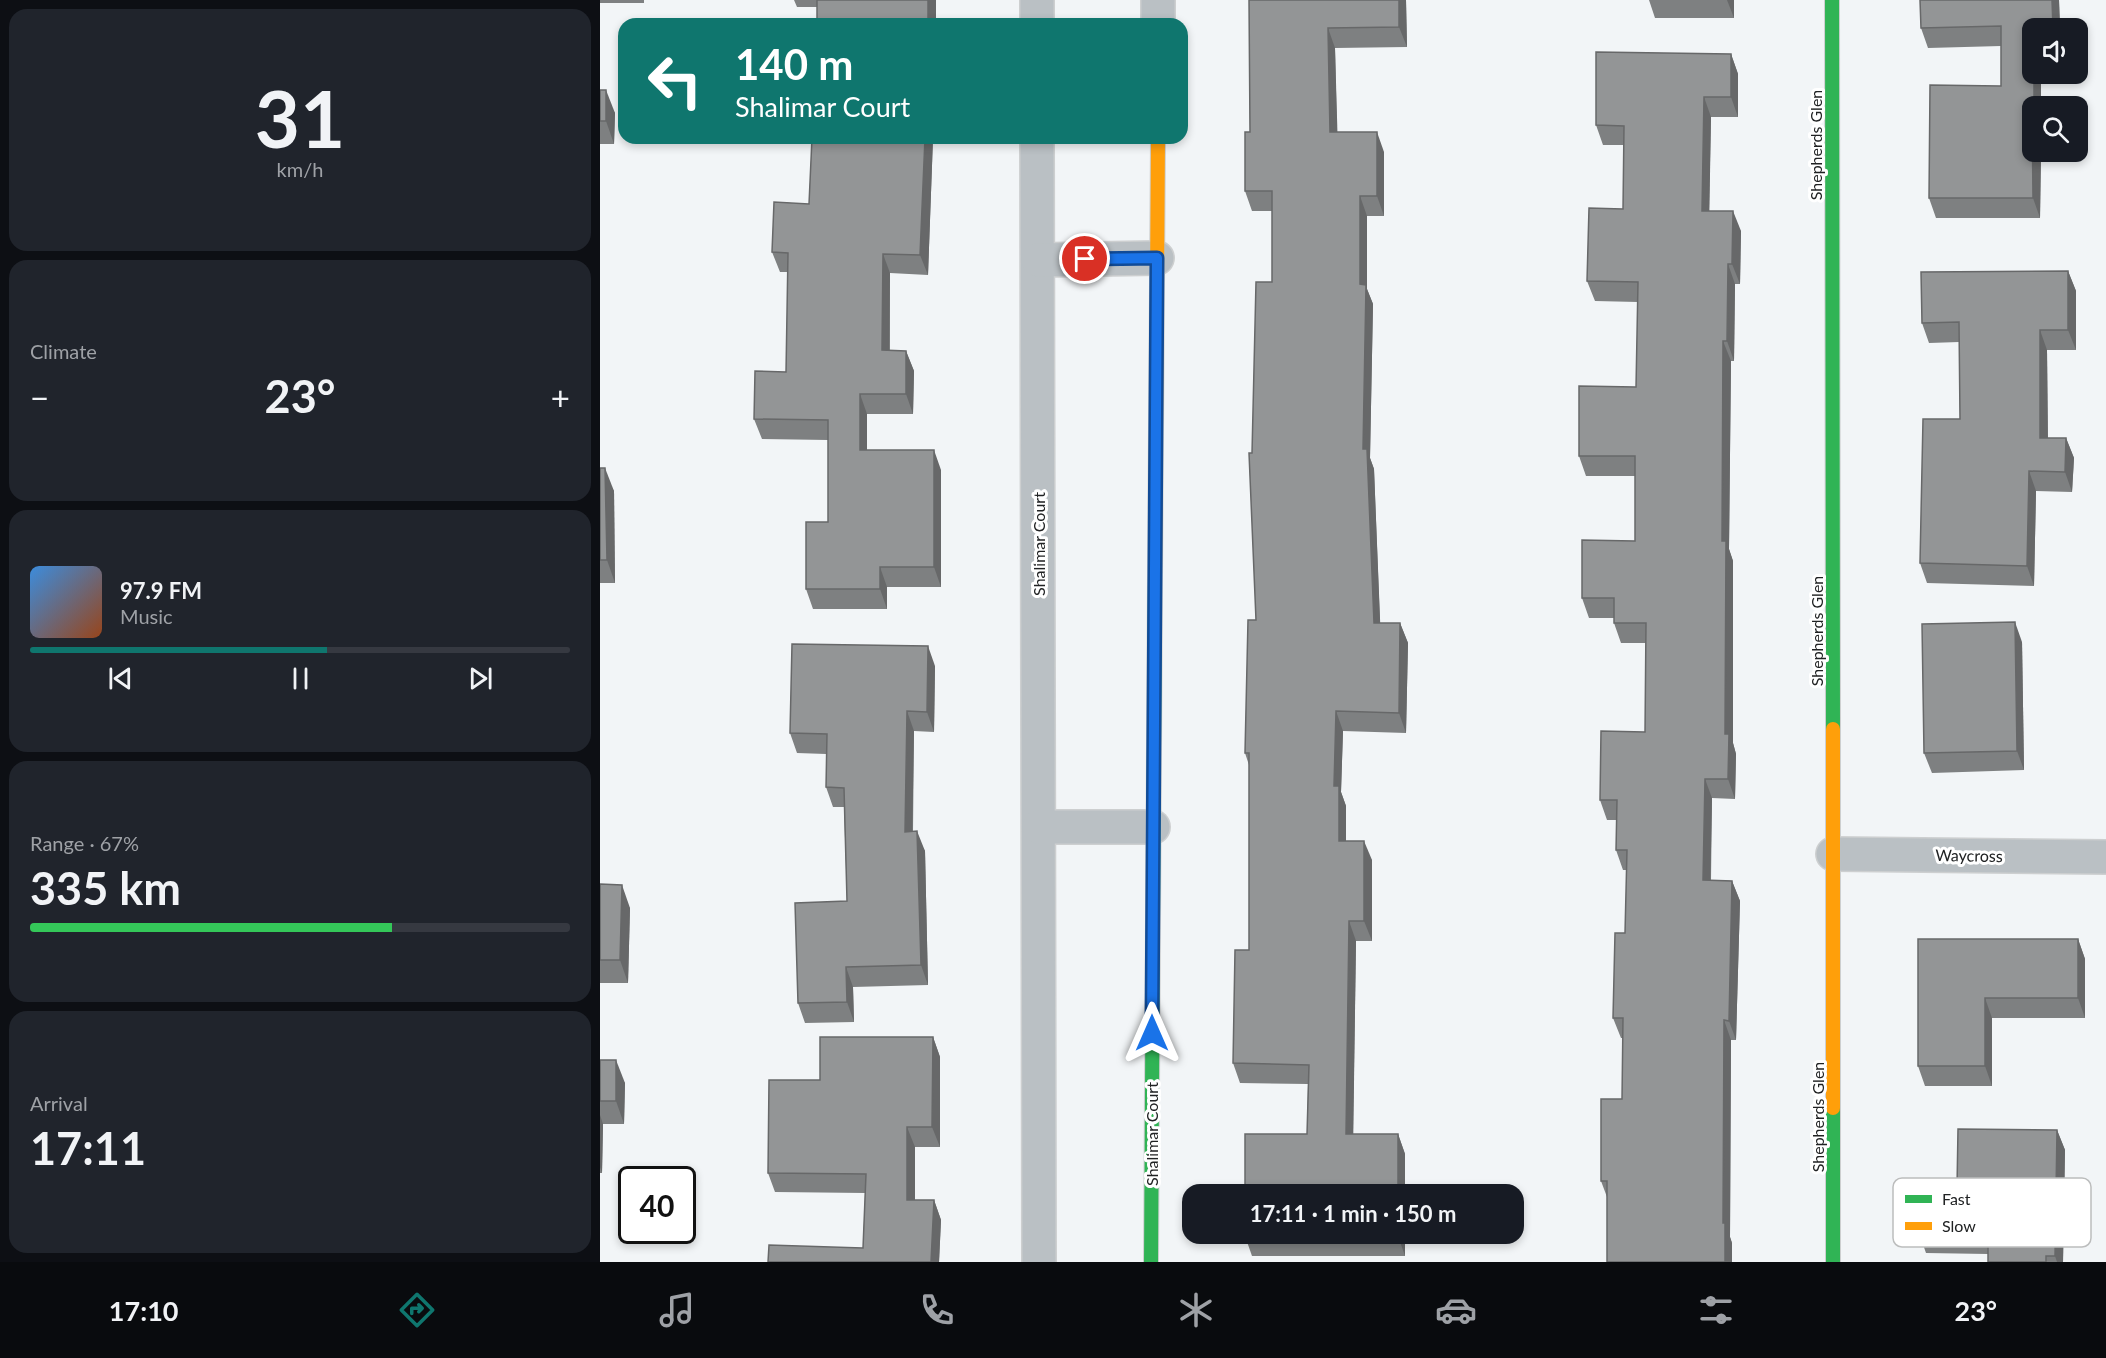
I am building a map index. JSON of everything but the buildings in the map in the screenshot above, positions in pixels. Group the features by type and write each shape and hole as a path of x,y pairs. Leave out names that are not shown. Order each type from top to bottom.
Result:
{"street":[{"path":"1037,0 1037,18"},
{"path":"1158,0 1158,18"},
{"name":"Shepherds Glen","path":"1832,0 1833,1262"},
{"name":"Shalimar Court","path":"1037,144 1039,1262"},
{"name":"Shalimar Court","path":"1151,1262 1158,144"},
{"path":"1038,260 1157,258"},
{"path":"1039,827 1153,827"},
{"name":"Waycross","path":"1833,854 2106,857"}],"traffic: fast":[{"path":"1832,0 1833,729"},
{"path":"1151,1262 1155,576"},
{"path":"1833,1108 1833,1262"}],"traffic: slow":[{"path":"1155,576 1158,144"},
{"path":"1833,729 1833,1108"}],"route":[{"path":"1085,259 1157,258 1152,1033"}]}
